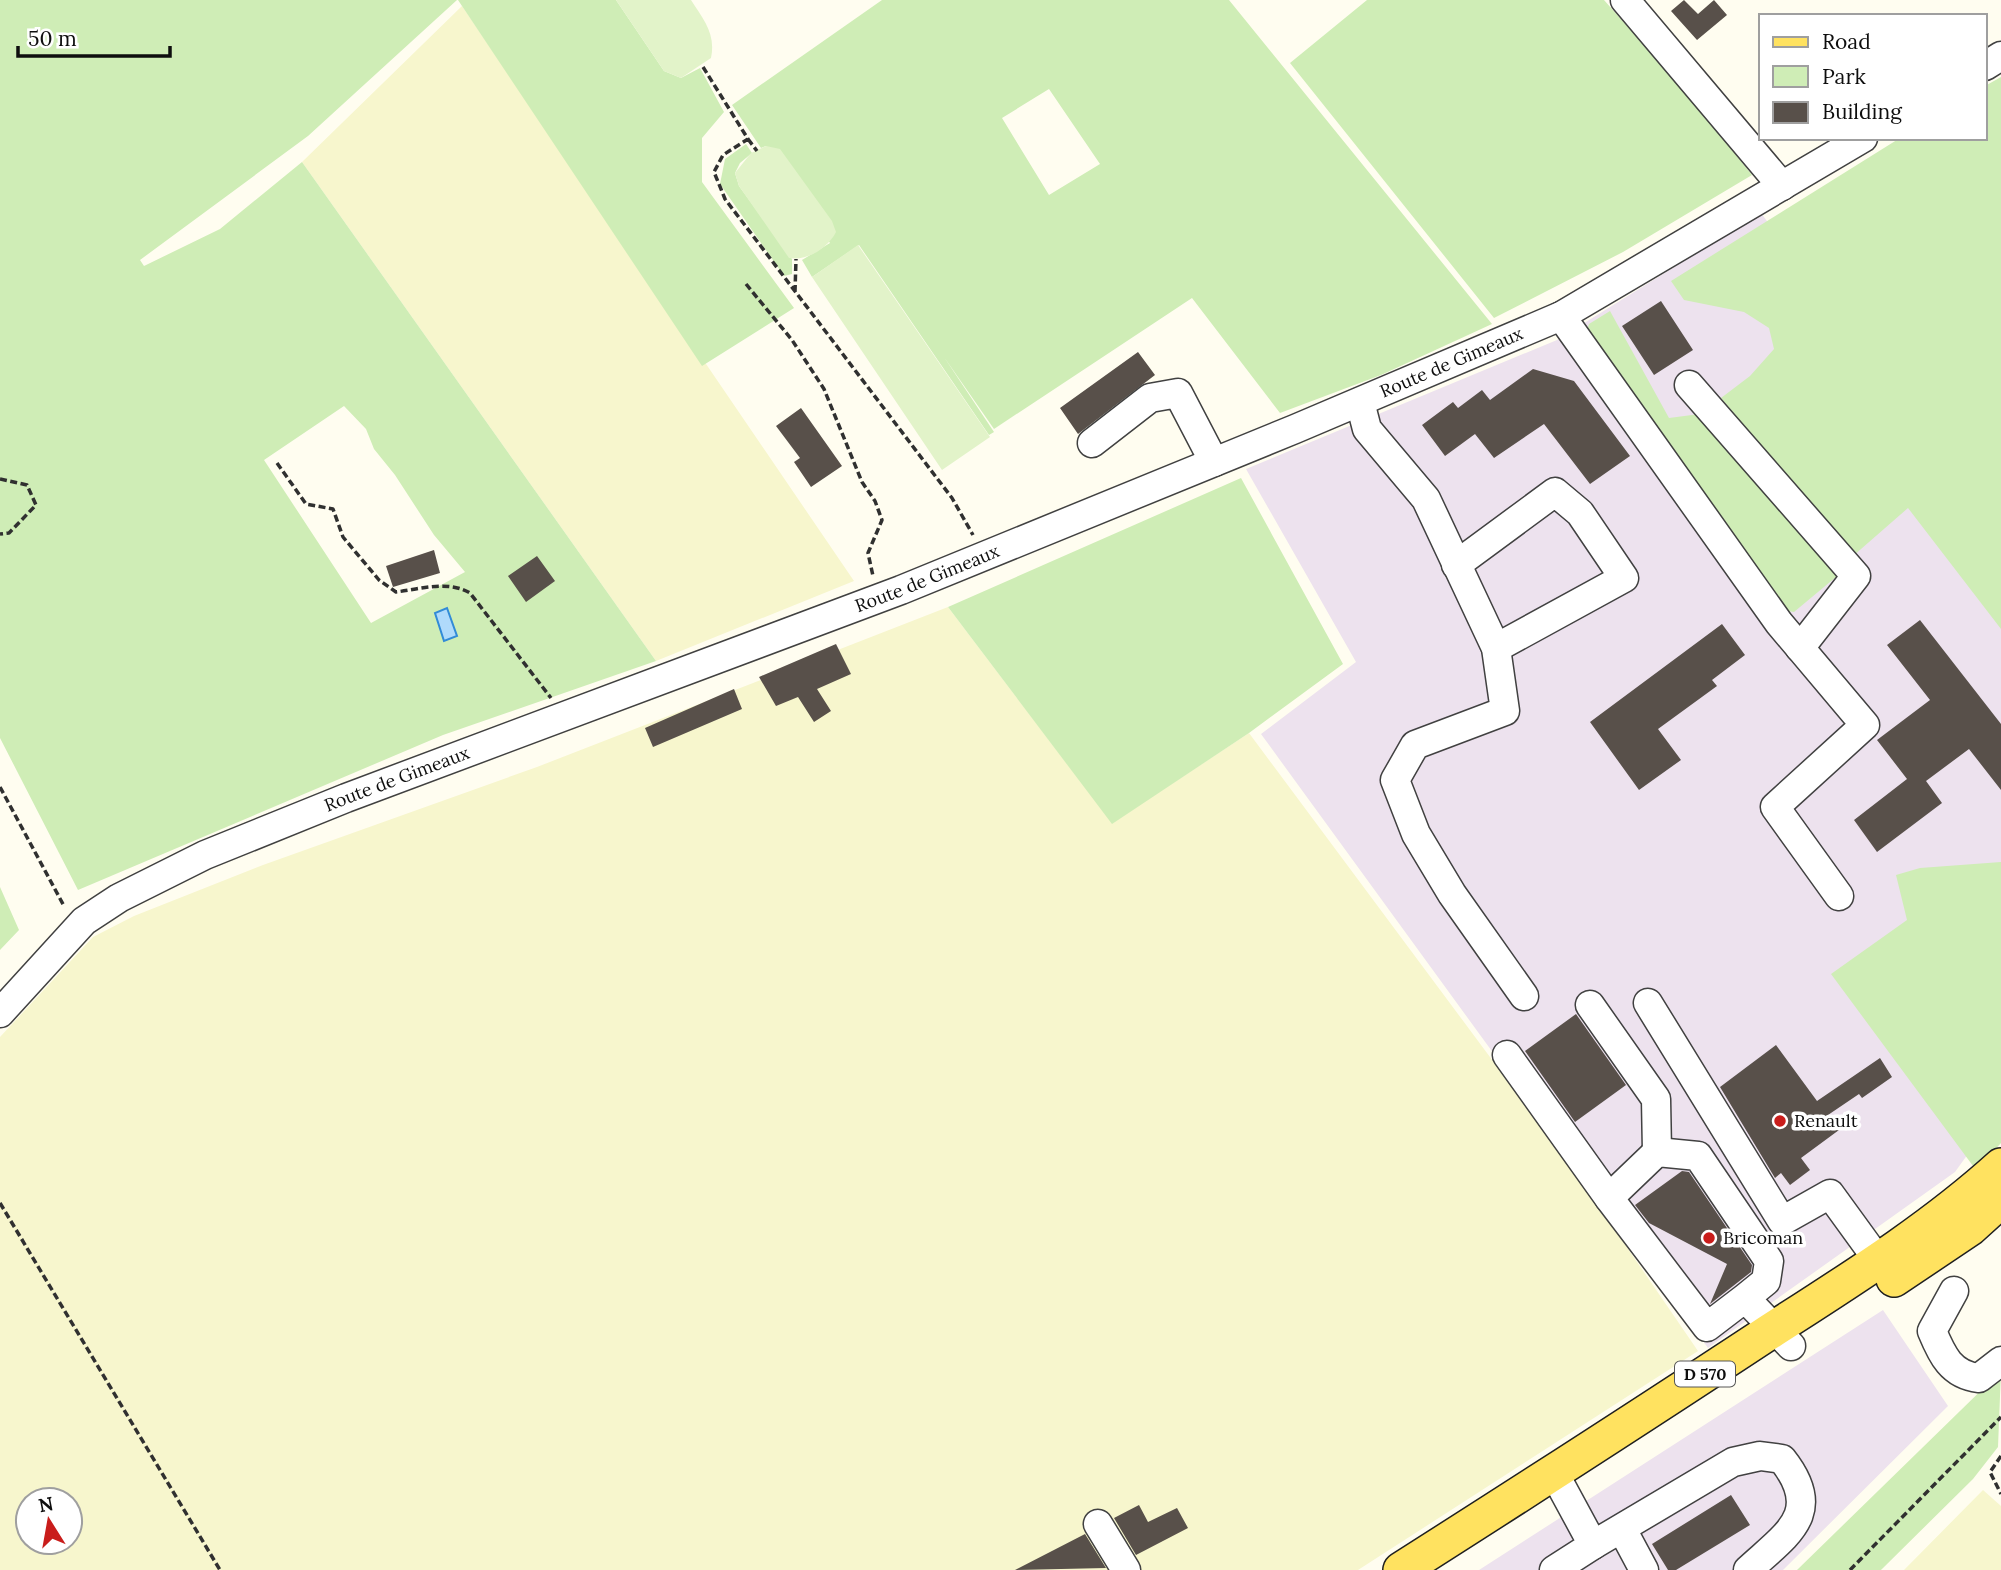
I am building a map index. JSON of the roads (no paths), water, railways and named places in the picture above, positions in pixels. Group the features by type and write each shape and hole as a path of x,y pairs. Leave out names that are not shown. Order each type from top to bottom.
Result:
{"main road":[{"name":"D 570","path":"1885,1270 2001,1166"},
{"name":"D 570","path":"1444,1570 1560,1483 1885,1270 1970,1228 2001,1200"},
{"name":"D 570","path":"1401,1570 1560,1483"}],"street":[{"path":"1625,0 1782,186"},
{"name":"Route de Gimeaux","path":"0,1013 77,929 119,898 205,855 346,798 879,599 1360,402 1561,316 1860,140"},
{"path":"1561,316 1779,623 1865,725 1775,807 1839,896"},
{"path":"1689,385 1856,576 1800,648"},
{"path":"1092,443 1150,398 1178,393 1214,462"},
{"path":"1360,402 1367,429 1426,499 1496,648 1505,711 1415,745 1395,780 1416,834 1440,874 1524,996"},
{"path":"1456,565 1555,492 1580,513 1624,578 1496,648"},
{"path":"1648,1003 1782,1221 1830,1194 1885,1270"},
{"path":"1590,1005 1656,1099 1657,1152 1609,1198"},
{"path":"1507,1055 1609,1198 1707,1327 1766,1281 1769,1261 1698,1156 1657,1152"},
{"path":"1954,1291 1932,1331 1944,1359 1963,1376 1979,1378 2001,1361"},
{"path":"1745,1298 1783,1337"},
{"path":"1554,1570 1733,1462 1760,1455 1782,1459 1795,1476 1801,1498 1796,1526 1748,1570"},
{"path":"1560,1483 1593,1545"},
{"path":"1098,1524 1126,1570"},
{"path":"1622,1529 1644,1570"}],"water":[{"path":"447,608 457,636 444,641 435,613"}],"place":[{"name":"Renault","path":"1780,1121"},
{"name":"Bricoman","path":"1709,1238"}]}
